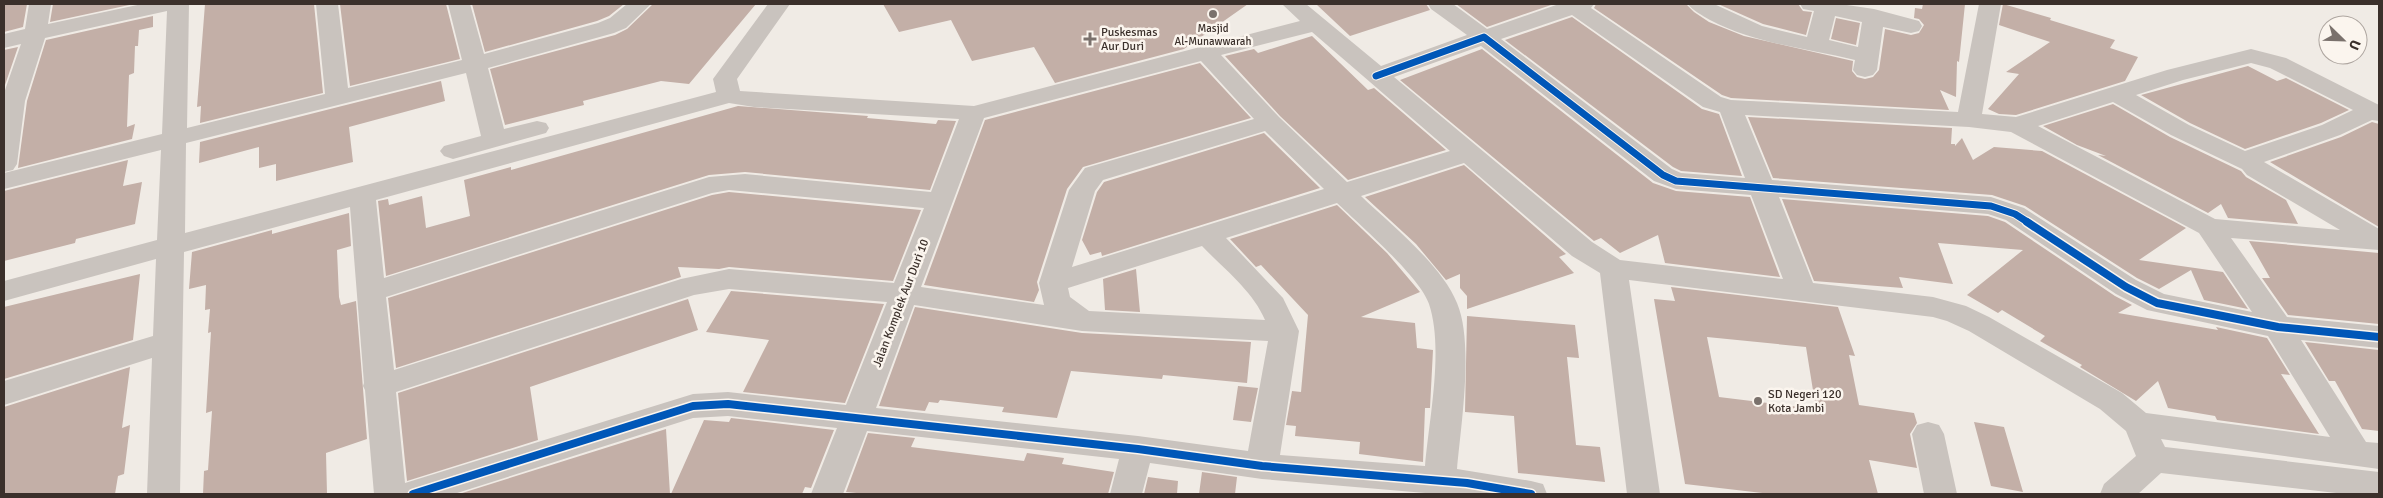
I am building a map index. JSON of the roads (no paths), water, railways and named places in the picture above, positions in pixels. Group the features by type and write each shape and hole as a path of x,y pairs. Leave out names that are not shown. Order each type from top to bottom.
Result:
{"street":[{"path":"4,164 8,100 36,34 40,4"},
{"path":"4,41 170,4"},
{"path":"163,494 178,4"},
{"path":"327,4 337,99"},
{"path":"4,181 475,64 606,28 618,23 640,4"},
{"path":"308,200 362,195 727,87 779,4"},
{"path":"1293,4 1314,24 1582,249 1613,269 1933,307 1956,313 1979,324 2111,401 2138,424 2154,459"},
{"path":"1439,4 1668,178 1683,183 1942,202 2005,210 2025,220 2126,287 2157,303 2278,327 2379,337"},
{"path":"1699,4 1744,27 1773,39 1816,44 1866,63 1874,16"},
{"path":"1968,120 1990,4"},
{"path":"465,5 475,64 494,139"},
{"path":"1376,76 1576,5 1712,102 1730,107 1968,120 2017,125 2209,227 2379,242"},
{"path":"1816,44 1818,5 1874,16 1910,26"},
{"path":"4,291 170,238 308,200 494,139 727,87 754,100 974,112 1314,24"},
{"path":"1206,53 1270,122 1426,276 1443,302 1451,348 1458,487"},
{"path":"2017,125 2175,75 2251,56 2258,56 2278,64 2375,113"},
{"path":"2116,94 2180,130 2251,163 2256,169 2379,242"},
{"path":"1730,107 1802,291"},
{"name":"Jalan Komplek Aur Duri 10","path":"827,494 974,112"},
{"path":"2251,163 2254,156 2375,113"},
{"path":"1082,321 1057,302 1053,283 1082,190 1094,174 1270,122"},
{"path":"1053,283 1469,153"},
{"path":"370,292 709,185 745,182 939,201"},
{"path":"362,195 378,386 390,494"},
{"path":"2209,227 2368,455"},
{"path":"1207,236 1250,278 1273,305 1284,331 1262,466"},
{"path":"4,276 170,238"},
{"path":"1613,269 1643,494"},
{"path":"378,386 711,281 729,279 905,294 1082,321 1284,331"},
{"path":"4,394 167,342"},
{"path":"413,494 692,406 728,404 1138,449 1262,466 1531,494"},
{"path":"2138,424 2368,455"},
{"path":"1928,434 1941,494"},
{"path":"1126,494 1138,449"},
{"path":"2116,494 2154,459 2379,485"}],"place":[{"name":"Masjid Al-Munawwarah","path":"1213,14"},
{"name":"Puskesmas Aur Duri","path":"1090,39"},
{"name":"SD Negeri 120 Kota Jambi","path":"1758,401"}]}
